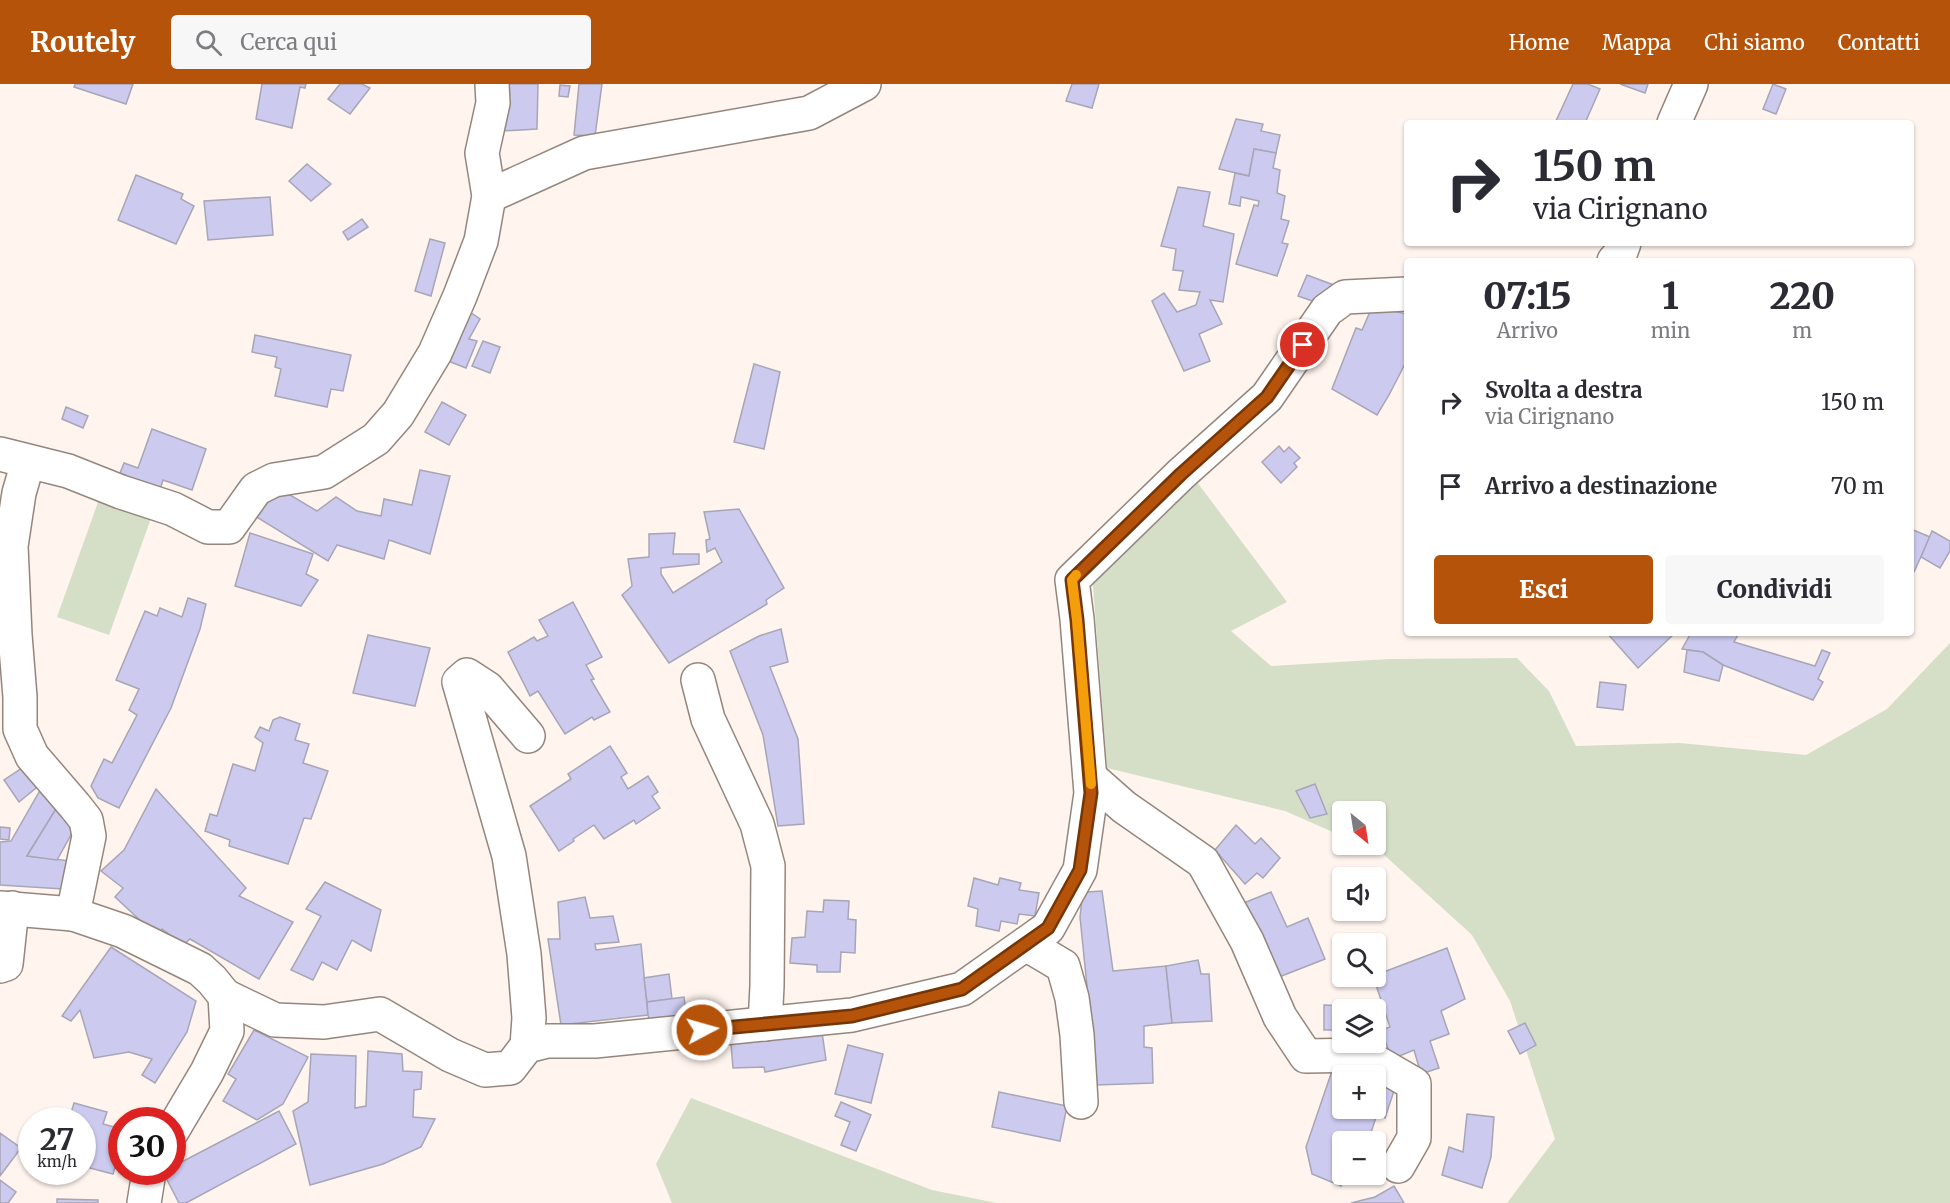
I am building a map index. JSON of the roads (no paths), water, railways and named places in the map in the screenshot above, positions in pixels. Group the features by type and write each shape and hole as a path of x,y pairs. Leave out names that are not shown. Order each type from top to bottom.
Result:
{"street":[{"path":"73,914 89,836 86,820 32,756 20,729 11,546 20,493 14,458 68,471 173,509 208,527 229,527 256,489 274,480 324,472 376,439 398,414 435,353 481,241 489,196 482,153 493,103 492,84"},
{"path":"489,196 585,153 808,113 864,84"},
{"path":"1675,120 1691,84"},
{"path":"0,966 6,964 6,908 73,914 123,931 200,969 225,996 275,1020 324,1022 380,1014 450,1055 485,1070 510,1068 528,1046 547,1041 596,1041 852,1016 962,989 1048,928 1080,870 1091,793 1072,580 1181,474 1267,397 1327,310 1345,297 1404,294"},
{"path":"528,736 487,688 467,675 459,682 509,856 524,954 529,1018 528,1046"},
{"path":"698,680 708,719 757,824 768,866 768,986 765,1024"},
{"path":"1090,777 1124,807 1203,862 1247,941 1280,1017 1306,1056 1364,1055 1414,1084 1414,1138 1398,1166"},
{"path":"1026,944 1063,966 1073,1007 1081,1102"},
{"path":"186,1107 207,1072 227,1030 225,996"},
{"path":"144,1203 147,1185"}]}
